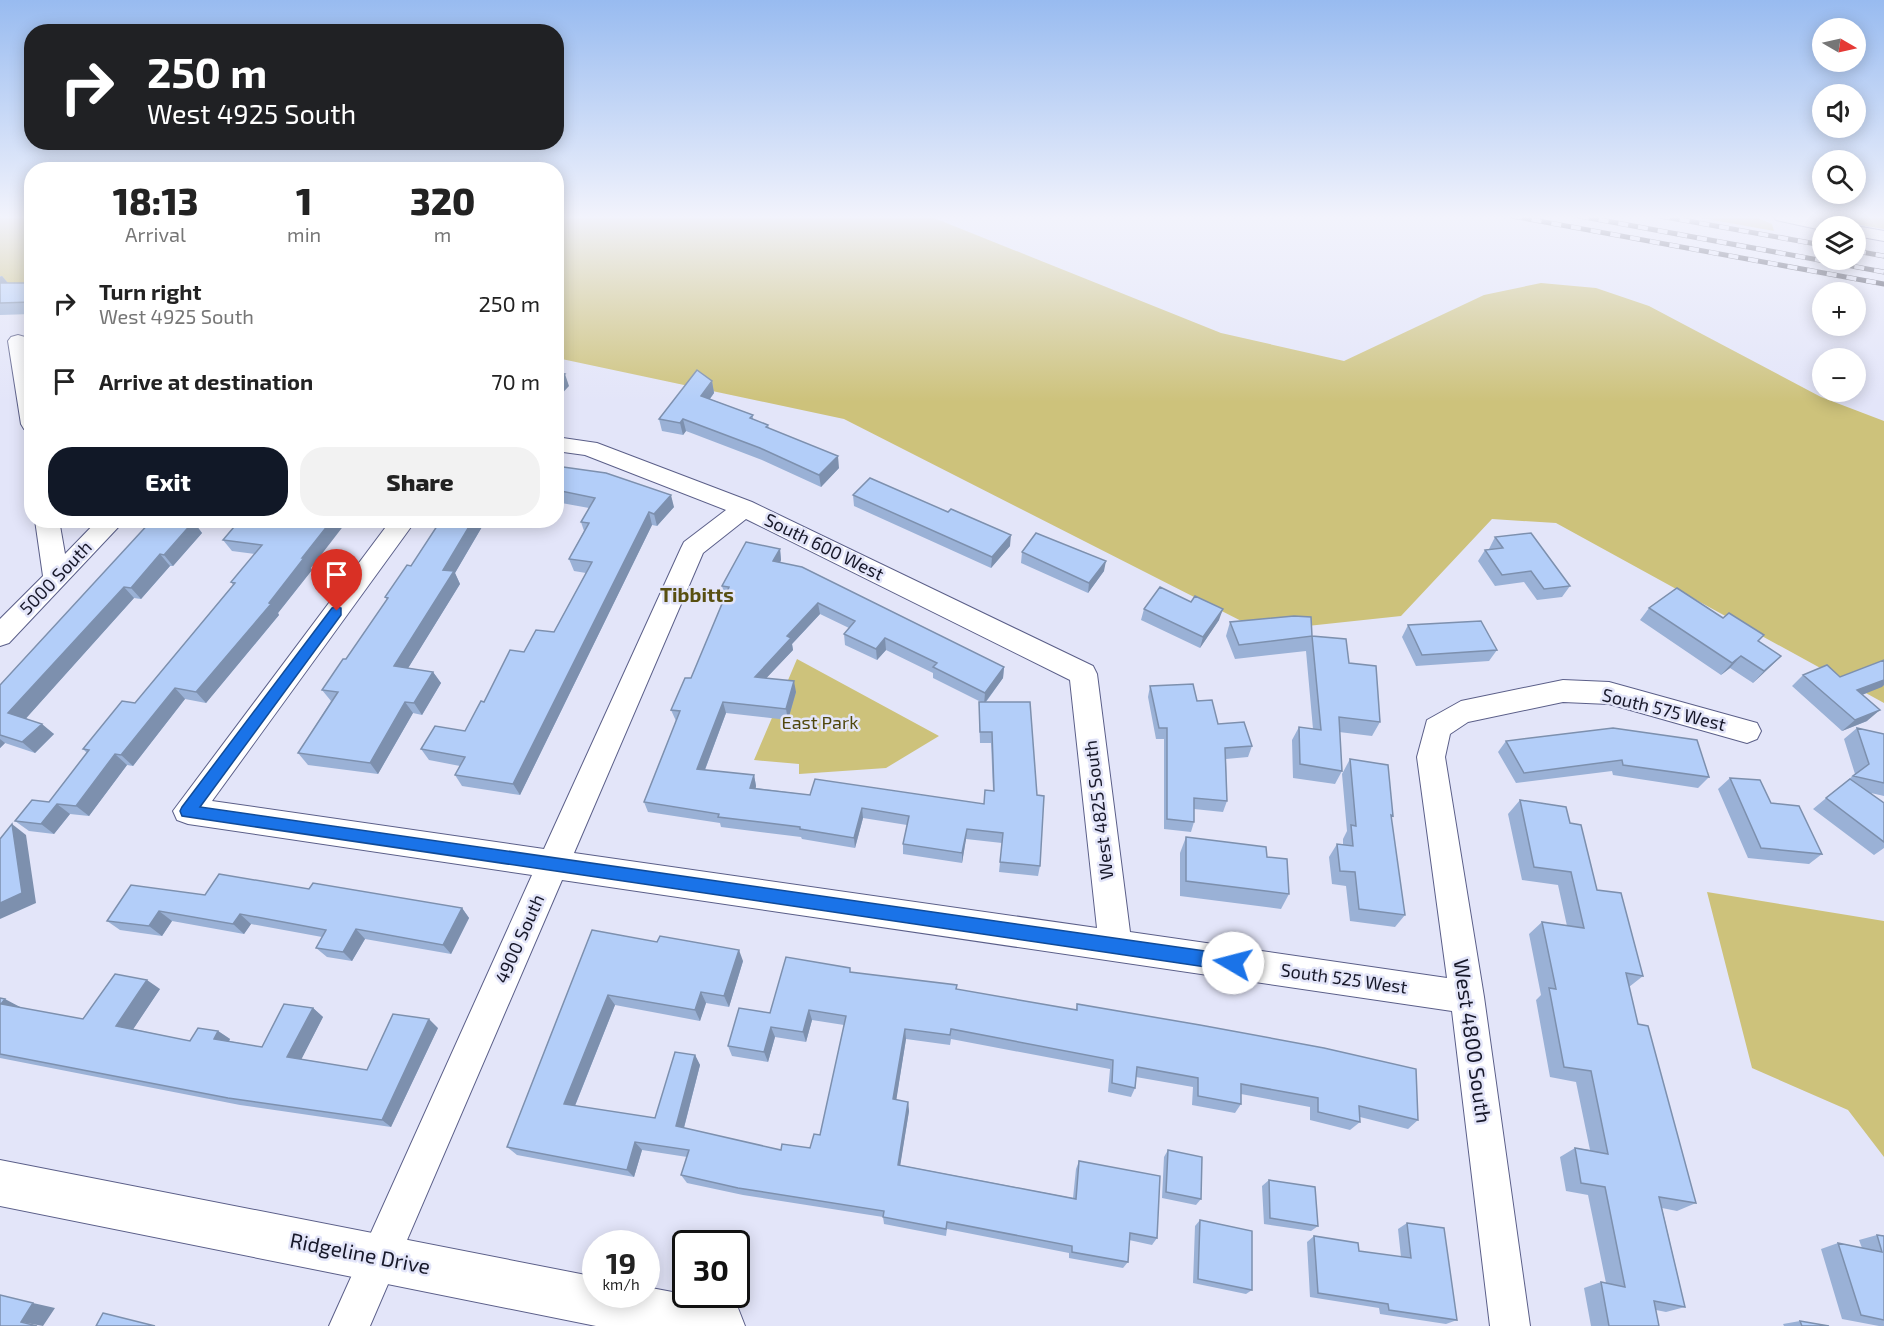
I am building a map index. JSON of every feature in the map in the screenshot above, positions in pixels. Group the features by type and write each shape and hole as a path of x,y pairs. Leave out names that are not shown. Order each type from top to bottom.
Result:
{"street":[{"path":"17,341 24,380"},
{"name":"South 600 West","path":"564,445 589,448 744,508 1083,674"},
{"name":"4900 South","path":"349,1326 693,548 744,508"},
{"path":"48,528 56,578"},
{"name":"5000 South","path":"0,636 104,528"},
{"name":"South 525 West","path":"398,528 188,811 1467,997"},
{"name":"West 4825 South","path":"1083,674 1115,946"},
{"name":"South 575 West","path":"1431,757 1437,728 1461,712 1563,691 1609,693 1747,731"},
{"name":"West 4800 South","path":"1431,757 1467,997 1510,1326"},
{"name":"Ridgeline Drive","path":"0,1182 720,1326"}],"green space":[{"path":"0,278 24,278 24,286 0,288"},
{"path":"564,278 1083,278 1221,333 1344,361 1484,295 1541,283 1596,288 1649,306 1812,392 1812,402 1834,402 1884,421 1884,703 1556,523 1492,519 1401,616 1261,631 844,419 564,359"},
{"name":"East Park","path":"797,659 939,736 886,768 799,774 799,764 754,760"},
{"path":"1707,892 1884,921 1884,1157 1848,1110 1752,1068"}],"building":[{"path":"0,283 24,283 24,302 0,303"},
{"path":"697,370 712,381 701,396 753,415 750,418 768,425 766,427 838,456 819,475 760,448 683,419 680,423 659,419"},
{"path":"564,467 606,473 671,495 654,514 649,512 513,784 455,775 465,757 421,749 435,726 465,731 481,701 484,702 510,650 524,652 536,630 554,632 592,562 569,559 589,523 581,522 595,498 564,492"},
{"path":"870,478 948,512 951,509 1011,535 992,557 853,495"},
{"path":"145,528 188,528 164,555 160,554 131,588 124,587 8,713 42,724 22,742 0,735 0,685"},
{"path":"233,528 326,528 269,603 271,604 196,692 175,688 121,755 115,754 76,806 57,804 41,824 15,821 32,800 49,802 89,750 83,749 122,701 135,703 235,583 231,582 262,545 223,540"},
{"path":"436,528 468,528 443,570 454,571 394,666 433,672 414,703 405,702 370,763 298,753 338,692 322,690 388,598 385,597 407,565 411,566"},
{"path":"1036,533 1106,561 1089,583 1022,552"},
{"path":"1531,533 1570,586 1544,589 1531,571 1502,575 1485,550 1503,548 1495,537"},
{"path":"746,542 780,549 773,561 802,567 1004,667 985,693 933,667 937,663 885,638 876,649 844,634 855,621 818,603 787,636 791,638 755,677 794,681 786,709 723,702 697,769 754,775 750,788 810,795 815,779 984,804 985,790 994,791 992,732 980,732 979,702 1030,702 1037,795 1044,796 1040,866 1000,862 1003,833 967,829 962,853 903,844 909,816 862,808 854,838 800,829 800,827 718,817 719,814 644,802 680,711 671,710 685,678 691,678 729,587 722,586"},
{"path":"1160,587 1191,602 1195,596 1223,609 1203,637 1144,609"},
{"path":"1677,588 1723,618 1729,613 1764,635 1758,641 1781,656 1764,671 1741,656 1732,663 1649,608"},
{"path":"1294,616 1311,617 1312,636 1239,645 1230,622"},
{"path":"1481,621 1497,650 1422,655 1408,625"},
{"path":"1312,636 1346,639 1349,663 1376,666 1380,722 1339,717 1342,771 1300,764 1299,727 1321,730"},
{"path":"1884,660 1884,680 1857,690 1880,710 1855,720 1803,675 1827,665 1840,677"},
{"path":"1193,684 1197,701 1212,700 1218,724 1244,722 1252,746 1225,748 1227,801 1194,798 1194,822 1167,819 1167,728 1159,728 1150,686"},
{"path":"1613,728 1697,740 1709,777 1623,765 1622,760 1524,773 1506,741"},
{"path":"1857,728 1884,734 1884,783 1853,776 1869,764"},
{"path":"1350,759 1388,765 1393,816 1391,815 1405,915 1359,909 1355,872 1340,871 1337,844 1353,846 1351,825 1356,826"},
{"path":"1730,778 1760,780 1771,803 1799,806 1822,854 1761,848"},
{"path":"1850,779 1884,803 1884,842 1826,798"},
{"path":"1520,800 1566,807 1570,823 1581,825 1597,890 1621,893 1643,976 1626,973 1638,1024 1648,1026 1696,1203 1659,1197 1685,1307 1654,1301 1659,1326 1609,1326 1601,1282 1625,1287 1605,1187 1581,1183 1575,1148 1608,1154 1591,1071 1564,1067 1549,988 1556,989 1542,922 1584,928 1571,872 1534,867"},
{"path":"12,824 22,893 0,903 0,839"},
{"path":"1186,837 1266,847 1267,857 1287,859 1289,894 1186,881"},
{"path":"219,874 309,889 313,883 462,908 443,945 356,929 343,952 316,948 326,930 240,914 233,924 159,911 149,926 107,921 131,885 205,895"},
{"path":"592,930 657,942 660,936 739,950 724,996 701,992 695,1010 608,995 564,1104 655,1118 675,1052 695,1055 676,1126 781,1150 782,1144 810,1148 814,1134 820,1135 846,1016 809,1010 803,1032 771,1027 764,1052 728,1046 739,1008 770,1013 786,957 850,968 850,972 957,985 956,989 1077,1010 1077,1004 1200,1025 1324,1048 1416,1069 1418,1120 1359,1106 1360,1122 1318,1112 1318,1098 1241,1084 1241,1104 1198,1096 1198,1078 1137,1067 1135,1088 1112,1083 1113,1060 951,1029 950,1035 905,1029 893,1099 908,1102 898,1165 1076,1199 1079,1161 1160,1176 1157,1238 1130,1233 1128,1262 1072,1252 1072,1246 947,1222 946,1229 883,1217 884,1211 738,1188 681,1175 689,1150 635,1142 627,1170 507,1147"},
{"path":"115,974 147,980 116,1026 190,1041 198,1028 218,1031 214,1039 262,1047 284,1004 313,1008 287,1057 367,1070 393,1014 429,1019 382,1120 228,1098 0,1054 0,998 5,999 1,1004 83,1019"},
{"path":"1168,1150 1202,1157 1201,1199 1166,1192"},
{"path":"1269,1180 1315,1187 1318,1226 1270,1218"},
{"path":"1200,1220 1252,1231 1252,1290 1198,1279"},
{"path":"1407,1223 1444,1228 1457,1320 1389,1310 1388,1304 1318,1293 1314,1236 1358,1243 1359,1251 1411,1258"},
{"path":"1877,1235 1884,1236 1884,1320 1861,1315 1838,1243 1882,1252"},
{"path":"0,1295 33,1303 21,1322 37,1326 0,1326"},
{"path":"103,1313 155,1326 96,1326"},
{"path":"1800,1321 1829,1326 1802,1326"}],"railway":[{"path":"1851,278 1884,284"}],"district":[{"name":"Tibbitts","path":"697,595"}],"route":[{"path":"337,611 188,811 1233,963"}]}
